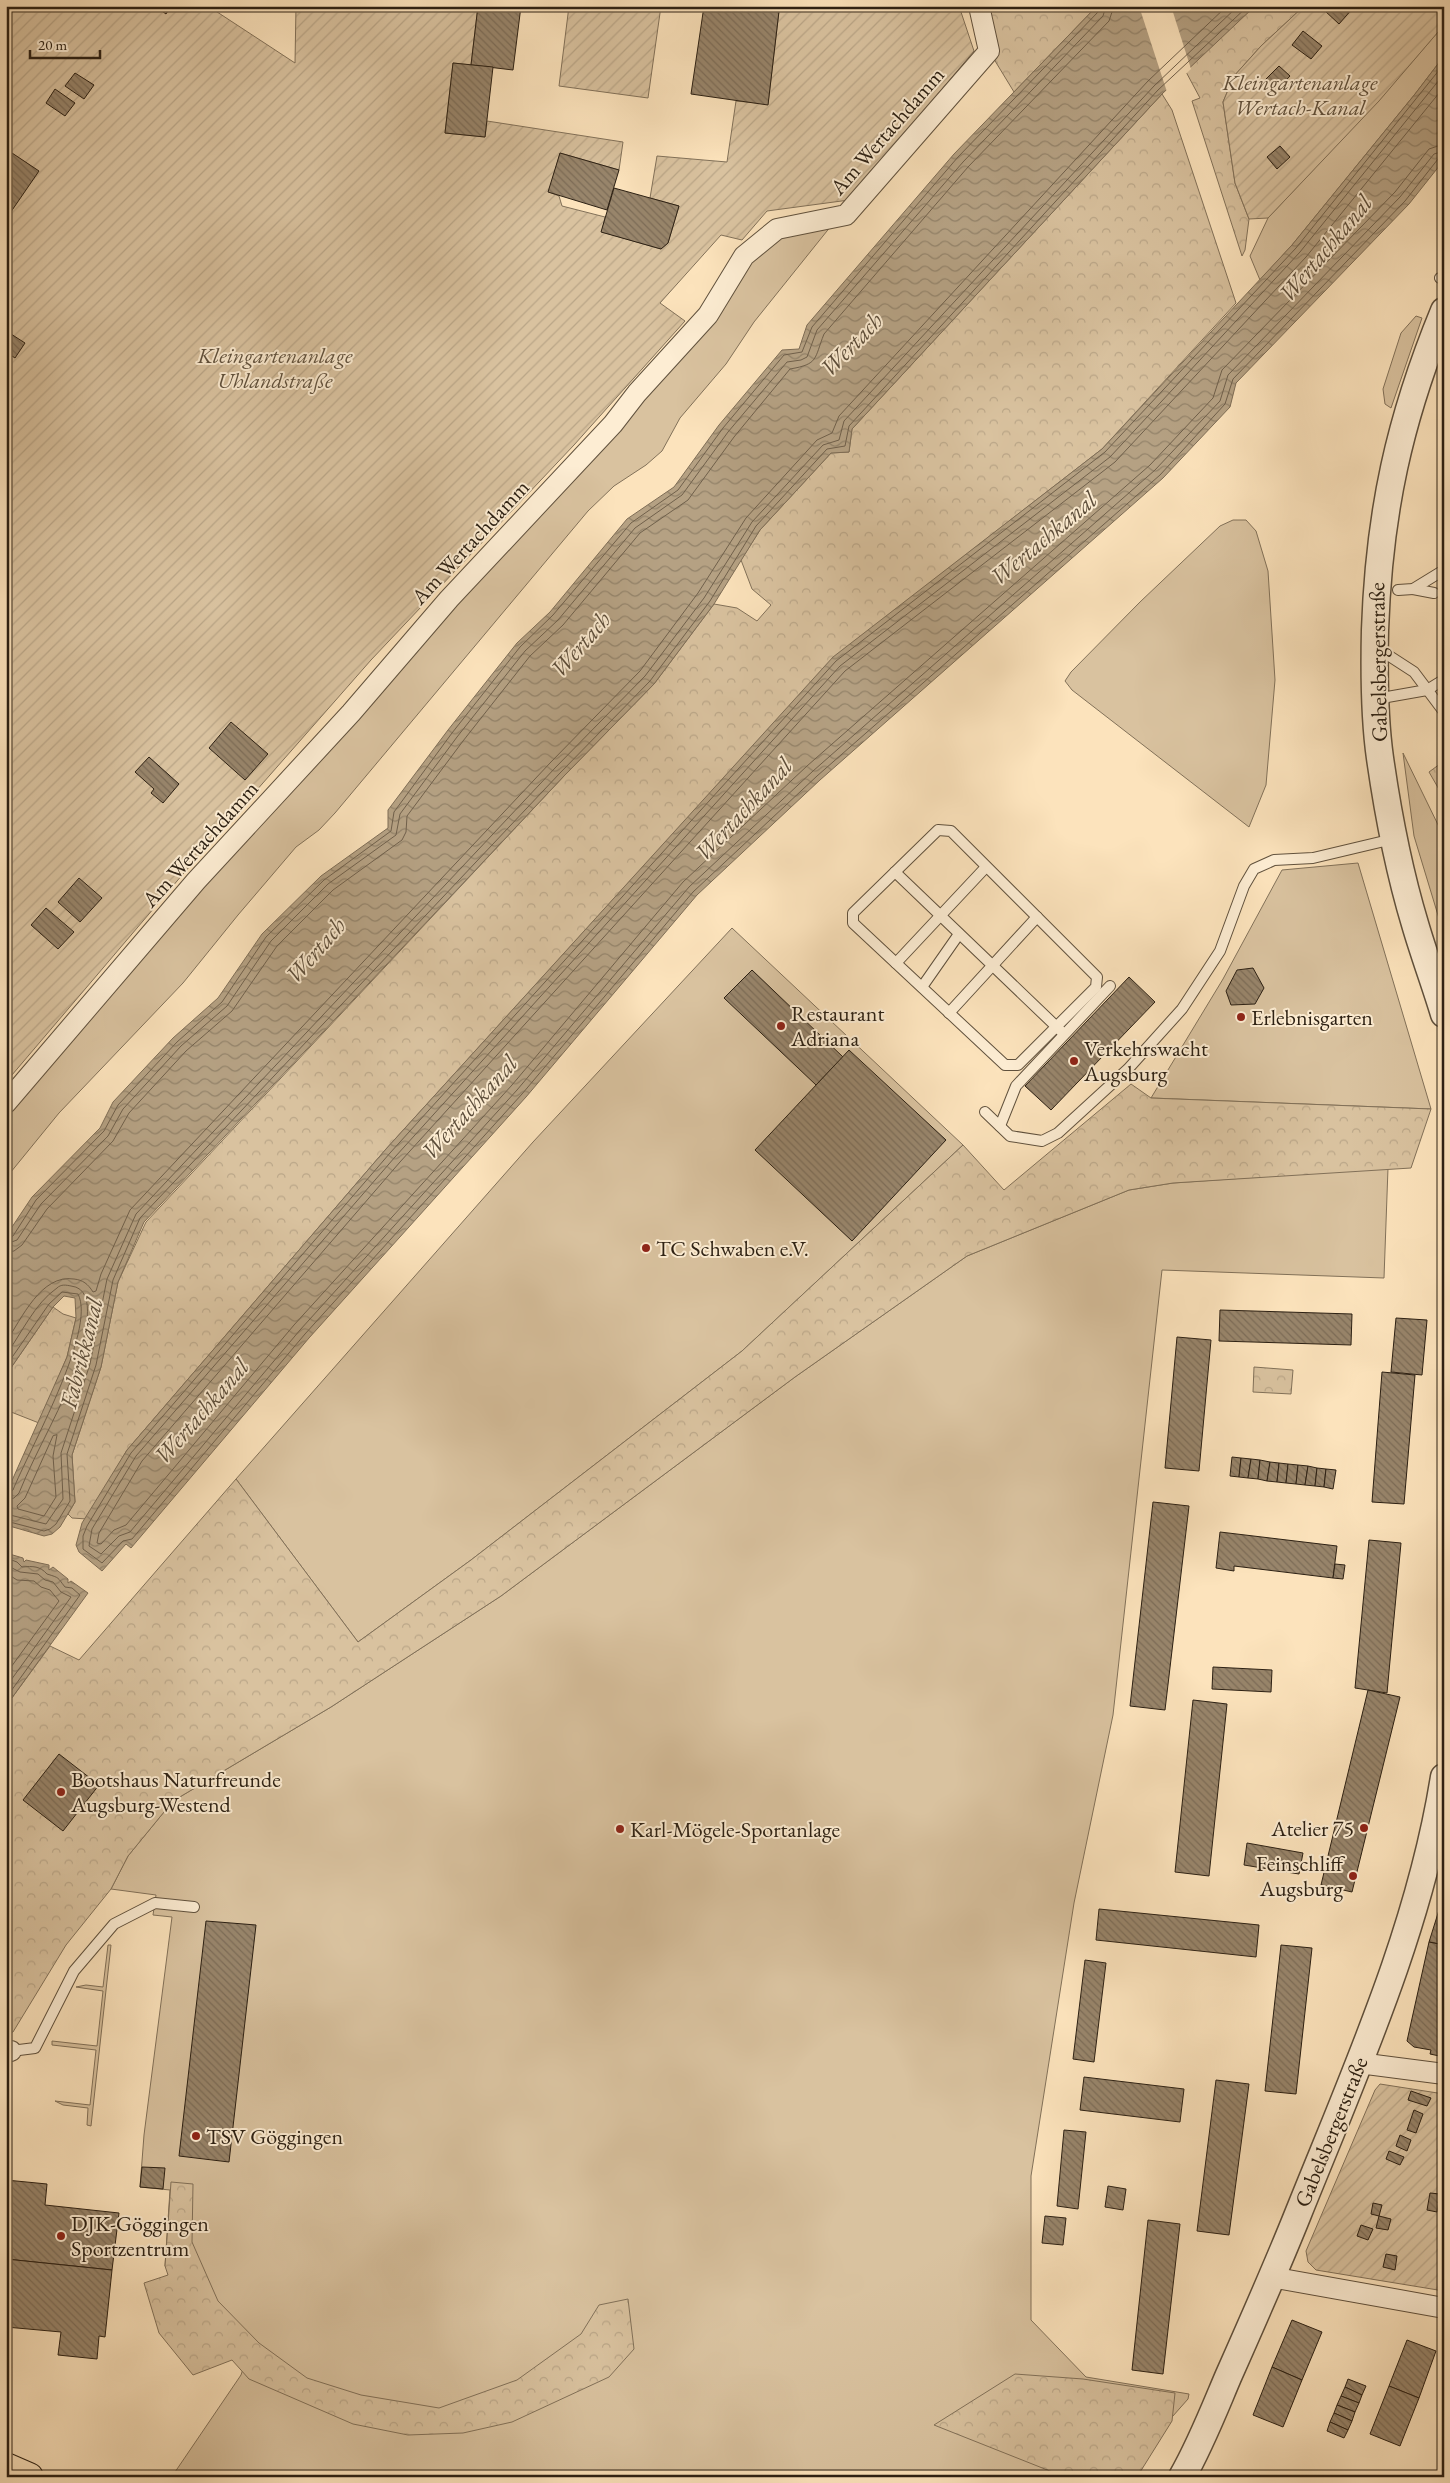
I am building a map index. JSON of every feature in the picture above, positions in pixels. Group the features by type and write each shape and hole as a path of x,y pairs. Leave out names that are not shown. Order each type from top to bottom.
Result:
{"highway":[{"path":"6,2467 29,2477"}],"street":[{"name":"Am Wertachdamm","path":"6,1103 196,881 351,713 449,599 613,424 637,393 708,314 744,256 777,229 846,215 989,52 979,6"},
{"name":"Gabelsbergerstraße","path":"1444,311 1421,366 1398,431 1382,526 1374,646 1375,699 1380,758 1394,838 1415,923 1444,1014"},
{"name":"Gabelsbergerstraße","path":"1182,2476 1271,2277 1359,2063 1405,1935 1439,1824 1444,1777"},
{"path":"1359,2063 1444,2074"},
{"path":"1271,2277 1444,2308"}],"lane":[{"path":"1413,589 1444,570"},
{"path":"1398,590 1413,589 1434,593"},
{"path":"1374,646 1414,672 1444,712"},
{"path":"1375,699 1427,690 1440,682"},
{"path":"938,830 950,831 1098,976 1096,987 1018,1065 1005,1065 854,923 853,913 895,872 938,830"},
{"path":"985,1112 1010,1136 1042,1141 1058,1134 1128,1069 1182,1009 1220,951 1244,886 1254,868 1274,860 1313,858 1394,838"},
{"path":"896,963 986,867"},
{"path":"895,872 1064,1034"},
{"path":"949,1013 1037,917"},
{"path":"922,987 959,934"},
{"path":"1000,1126 1016,1086 1110,986"},
{"path":"9,2052 35,2048 74,1971 114,1924 155,1903 194,1907"}],"green space":[{"name":"Kleingartenanlage Uhlandstraße","path":"6,6 208,6 295,63 296,6 478,6 471,65 453,63 445,133 485,137 487,121 623,142 619,170 560,153 549,192 559,196 562,206 605,217 602,232 661,249 668,243 679,206 650,198 657,156 727,162 736,101 768,104 779,11 744,6 959,6 974,51 849,200 767,211 742,240 721,235 660,303 685,321 574,445 371,660 183,874 6,1082"},
{"path":"569,6 661,6 648,98 559,86"},
{"path":"979,6 1097,6 1014,92 989,51"},
{"path":"1255,6 1304,6 1261,46 1234,76 1223,102 1235,183 1249,219 1245,250 1242,256 1192,101 1200,98 1185,70"},
{"name":"Kleingartenanlage Wertach-Kanal","path":"1304,6 1444,6 1444,25 1379,101 1268,218 1249,219 1235,183 1223,102 1234,76 1261,46"},
{"path":"1444,25 1444,56 1292,245 1260,280 1250,256 1268,218 1379,100"},
{"path":"1162,94 1172,110 1236,303 1102,449 833,658 386,1149 127,1450 87,1519 72,1518 68,1514 75,1502 72,1455 101,1367 118,1282 146,1222 564,776 654,684 714,604 737,608 757,621 771,605 752,589 741,560 760,530 831,453 849,452 852,429"},
{"path":"831,226 754,322 726,364 680,418 662,451 646,465 614,486 588,511 335,813 319,830 296,847 183,983 59,1113 6,1178 6,1114 201,887 745,269 774,239"},
{"path":"1416,316 1422,318 1391,408 1385,404 1383,389 1401,333"},
{"path":"1233,520 1246,520 1256,531 1268,571 1275,680 1266,785 1249,827 1072,690 1065,681 1071,672 1140,602 1220,526"},
{"path":"1403,753 1444,837 1444,935 1414,836"},
{"path":"1444,761 1444,798 1429,772"},
{"path":"1358,863 1431,1109 1151,1098 1223,979 1282,870"},
{"name":"TC Schwaben e.V.","path":"732,928 963,1145 742,1351 471,1560 358,1642 236,1479 533,1142"},
{"path":"1131,1084 1151,1098 1431,1109 1411,1168 1173,1183 1129,1190 967,1256 795,1377 501,1596 331,1707 173,1801 128,1856 111,1889 66,1945 13,2032 6,2034 6,1706 50,1646 79,1660 236,1479 358,1642 471,1560 742,1351 963,1145 1004,1190"},
{"name":"Karl-Mögele-Sportanlage","path":"1388,1168 1384,1278 1162,1270 1113,1715 1074,1903 1031,2176 1031,2320 1086,2377 1189,2394 1188,2399 1119,2477 185,2477 175,2472 241,2375 250,2347 165,2266 170,2190 140,2187 144,2135 172,1917 153,1915 156,1895 111,1889 128,1856 173,1801 331,1707 501,1596 795,1377 967,1256 1129,1190 1173,1183"},
{"path":"53,1307 63,1314 76,1318 67,1357 39,1423 6,1410 6,1375"},
{"path":"1254,1367 1293,1370 1291,1394 1253,1392"},
{"path":"108,1945 111,1945 91,2126 87,2125 88,2108 63,2105 55,2101 90,2105 96,2050 52,2045 52,2041 97,2046 103,1991 76,1987 86,1985 103,1987"},
{"path":"1380,2084 1444,2094 1444,2291 1316,2270 1308,2262 1306,2251 1375,2090"},
{"path":"171,2182 193,2184 192,2242 218,2301 259,2343 307,2378 361,2395 439,2408 517,2380 581,2334 599,2305 628,2299 634,2349 609,2377 512,2422 463,2433 408,2435 353,2424 249,2379 232,2360 193,2375 159,2333 144,2283 168,2275 165,2266"},
{"path":"1015,2374 1083,2379 1175,2393 1172,2421 1137,2477 1065,2477 934,2425"}],"water":[{"path":"1097,6 1255,6 1162,94 852,429 849,452 831,453 760,530 714,604 654,684 564,776 144,1222 118,1282 101,1367 72,1455 75,1502 60,1527 52,1534 44,1536 6,1525 6,1494 67,1357 76,1318 75,1298 64,1296 53,1307 6,1375 6,1236 32,1197 100,1128 113,1102 173,1038 218,998 262,934 321,876 388,828 388,810 517,643 550,612 627,519 674,487 719,425 782,350 799,349 807,325 954,154"},
{"name":"Wertachkanal","path":"1444,56 1444,160 1409,204 1236,383 1230,407 1163,478 820,780 697,895 526,1097 309,1338 131,1548 126,1544 102,1571 79,1552 76,1545 82,1523 127,1450 386,1149 833,657 1102,449 1292,245"},
{"path":"6,1553 23,1558 24,1562 26,1560 49,1565 49,1570 53,1567 68,1579 68,1583 71,1581 88,1593 6,1706"}],"pier":[{"path":"1139,6 1171,6 1191,69 1167,92"}],"building":[{"path":"155,6 171,6 166,14"},
{"path":"478,6 521,6 513,70 471,65"},
{"path":"704,6 744,6 779,11 768,105 691,94"},
{"path":"1328,6 1350,6 1353,8 1339,24 1324,10"},
{"path":"1303,31 1322,46 1311,59 1292,45"},
{"path":"453,63 493,67 485,137 445,133"},
{"path":"1279,66 1290,76 1275,92 1263,82"},
{"path":"75,73 94,85 84,99 65,86"},
{"path":"55,89 75,103 65,116 46,103"},
{"path":"1280,146 1290,157 1277,169 1267,157"},
{"path":"6,149 39,171 6,219"},
{"path":"560,153 619,170 607,210 548,192"},
{"path":"614,188 679,206 668,243 661,249 601,232"},
{"path":"11,334 25,343 15,358 6,352 6,340"},
{"path":"231,722 268,754 245,780 209,748"},
{"path":"149,757 179,784 163,803 151,793 154,789 135,772"},
{"path":"79,878 102,898 80,922 58,902"},
{"path":"46,908 74,932 58,949 31,925"},
{"path":"1253,968 1264,988 1255,1004 1231,1005 1226,991 1237,970"},
{"path":"752,970 843,1057 816,1085 724,998"},
{"name":"Verkehrswacht Augsburg","path":"1129,977 1155,1002 1051,1110 1025,1086"},
{"path":"849,1050 946,1140 852,1241 755,1150"},
{"path":"1220,1310 1352,1314 1351,1345 1219,1341"},
{"path":"1396,1318 1427,1320 1422,1375 1391,1372"},
{"path":"1177,1337 1211,1340 1199,1471 1165,1468"},
{"path":"1382,1372 1415,1375 1404,1504 1372,1502"},
{"path":"1232,1457 1241,1458 1239,1477 1230,1476"},
{"path":"1241,1458 1251,1459 1248,1478 1239,1477"},
{"path":"1251,1459 1260,1460 1258,1479 1248,1478"},
{"path":"1260,1460 1270,1462 1267,1481 1258,1479"},
{"path":"1270,1462 1279,1463 1277,1482 1267,1481"},
{"path":"1279,1463 1288,1464 1286,1483 1277,1482"},
{"path":"1288,1464 1298,1465 1296,1484 1286,1483"},
{"path":"1298,1465 1308,1466 1305,1485 1296,1484"},
{"path":"1308,1466 1317,1468 1315,1486 1305,1485"},
{"path":"1317,1468 1326,1469 1324,1487 1315,1486"},
{"path":"1326,1469 1336,1470 1333,1489 1324,1487"},
{"path":"1153,1502 1189,1506 1165,1710 1130,1706"},
{"path":"1220,1532 1337,1546 1333,1578 1234,1566 1234,1571 1216,1568"},
{"path":"1369,1540 1401,1543 1387,1693 1355,1688"},
{"path":"1335,1564 1345,1565 1343,1579 1333,1578"},
{"path":"1213,1667 1272,1670 1271,1692 1212,1689"},
{"path":"1368,1690 1400,1697 1352,1892 1321,1885"},
{"path":"1193,1700 1227,1704 1209,1876 1175,1872"},
{"name":"Bootshaus Naturfreunde Augsburg-Westend","path":"59,1754 99,1785 63,1831 23,1800"},
{"path":"1247,1843 1303,1853 1299,1874 1244,1865"},
{"path":"1444,1894 1444,1945 1429,1942"},
{"path":"1099,1909 1259,1925 1256,1957 1096,1940"},
{"path":"206,1921 256,1925 229,2162 179,2156"},
{"path":"1429,1942 1444,1945 1444,2057 1430,2054 1431,2050 1414,2047 1407,2041"},
{"path":"1281,1945 1312,1948 1296,2094 1265,2091"},
{"path":"1085,1960 1106,1963 1094,2062 1073,2059"},
{"path":"1084,2077 1184,2089 1180,2122 1080,2110"},
{"path":"1216,2080 1249,2084 1229,2235 1197,2231"},
{"path":"1411,2091 1431,2098 1427,2106 1408,2100"},
{"path":"1414,2110 1423,2114 1416,2133 1407,2130"},
{"path":"1064,2130 1086,2132 1078,2209 1057,2206"},
{"path":"1400,2135 1411,2140 1407,2151 1396,2146"},
{"path":"1389,2151 1404,2157 1400,2165 1386,2159"},
{"path":"142,2167 165,2168 163,2189 140,2187"},
{"name":"DJK-Göggingen Sportzentrum","path":"6,2180 47,2184 45,2205 119,2213 112,2270 6,2259"},
{"path":"1108,2186 1126,2189 1123,2210 1105,2207"},
{"path":"1430,2193 1440,2194 1437,2212 1427,2210"},
{"path":"1440,2194 1444,2195 1444,2204 1438,2203"},
{"path":"1373,2203 1382,2205 1379,2216 1371,2214"},
{"path":"1045,2216 1066,2218 1063,2245 1042,2243"},
{"path":"1379,2216 1391,2219 1388,2230 1376,2228"},
{"path":"1148,2220 1180,2224 1163,2374 1132,2370"},
{"path":"1361,2225 1373,2229 1368,2240 1357,2236"},
{"path":"1386,2254 1397,2256 1395,2270 1383,2267"},
{"path":"6,2259 112,2270 105,2337 99,2336 97,2359 58,2355 61,2332 6,2327"},
{"path":"1292,2320 1322,2332 1302,2380 1272,2367"},
{"path":"1407,2340 1436,2351 1419,2398 1389,2386"},
{"path":"1272,2367 1302,2380 1283,2427 1253,2415"},
{"path":"1348,2379 1366,2386 1362,2395 1345,2387"},
{"path":"1389,2386 1419,2398 1400,2446 1370,2434"},
{"path":"1345,2387 1362,2395 1359,2403 1341,2396"},
{"path":"1341,2396 1359,2403 1355,2412 1337,2405"},
{"path":"1337,2405 1355,2412 1352,2421 1334,2413"},
{"path":"1334,2413 1352,2421 1348,2430 1330,2422"},
{"path":"1330,2422 1348,2430 1344,2438 1327,2431"}],"place":[{"name":"Erlebnisgarten","path":"1241,1017"},
{"name":"Restaurant Adriana","path":"781,1026"},
{"name":"Verkehrswacht Augsburg","path":"1074,1061"},
{"name":"TC Schwaben e.V.","path":"646,1248"},
{"name":"Bootshaus Naturfreunde Augsburg-Westend","path":"61,1792"},
{"name":"Atelier 75","path":"1364,1828"},
{"name":"Karl-Mögele-Sportanlage","path":"620,1829"},
{"name":"Feinschliff Augsburg","path":"1353,1876"},
{"name":"TSV Göggingen","path":"196,2136"},
{"name":"DJK-Göggingen Sportzentrum","path":"61,2236"}],"water label":[{"name":"Wertach","path":"851,344"},
{"name":"Wertach","path":"580,644"},
{"name":"Wertach","path":"315,950"},
{"name":"Fabrikkanal","path":"81,1353"}]}
